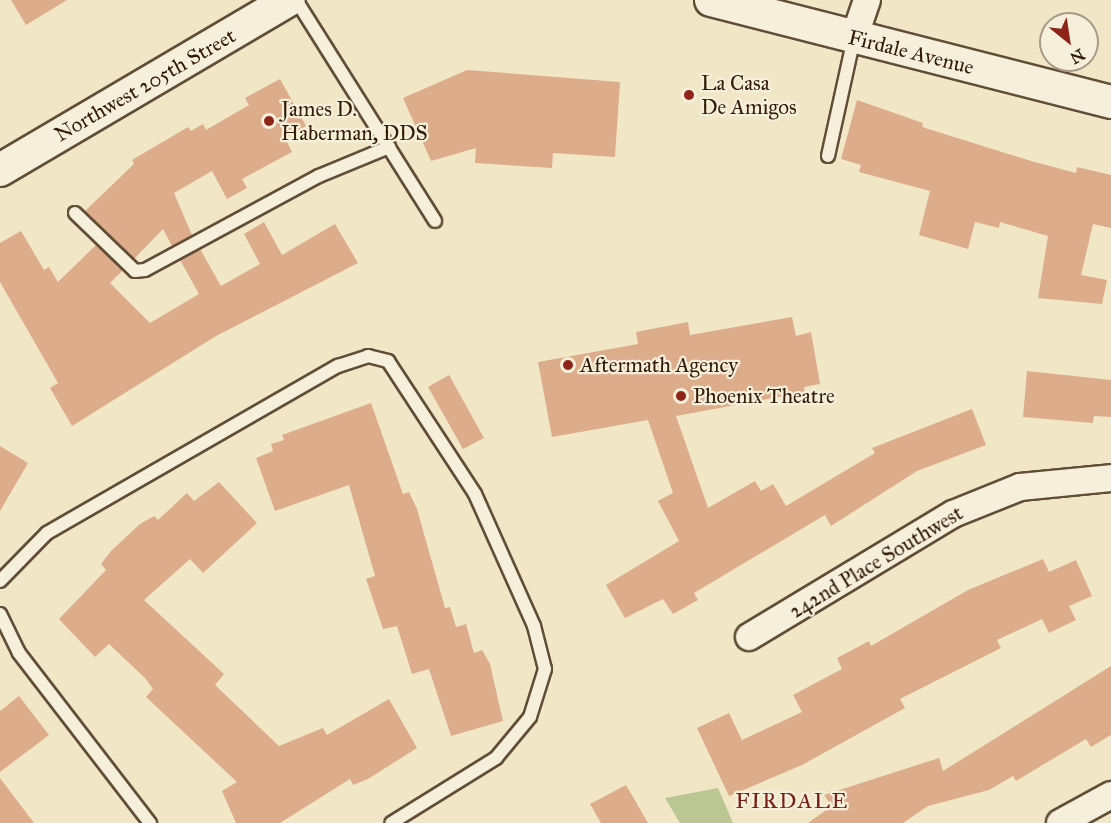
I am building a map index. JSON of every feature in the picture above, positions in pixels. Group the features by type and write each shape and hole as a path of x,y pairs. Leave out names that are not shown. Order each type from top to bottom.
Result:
{"street":[{"name":"Firdale Avenue","path":"711,0 1111,102"},
{"path":"854,38 867,0"},
{"name":"Northwest 205th Street","path":"0,170 279,3"},
{"name":"242nd Place Southwest","path":"749,637 953,514 1020,487 1111,478"},
{"path":"1060,823 1111,795"}],"lane":[{"path":"279,3 388,147 435,221"},
{"path":"828,156 854,38"},
{"path":"75,213 135,271 145,270 320,176 388,147"},
{"path":"0,581 47,533 338,366 368,356 388,361 475,494 534,626 545,669 530,717 496,758 391,823"},
{"path":"0,614 18,654 150,823"}],"green space":[{"path":"718,788 733,823 680,823 665,798"}],"building":[{"path":"11,0 67,0 26,25"},
{"path":"467,70 620,82 615,157 553,153 552,168 475,163 476,148 431,161 403,98"},
{"path":"280,79 306,126 285,138 292,152 242,179 247,188 227,199 212,171 174,193 192,235 172,246 163,229 134,259 85,211 134,164 132,160 188,127 191,131 203,124 206,130 249,105 245,98"},
{"path":"857,100 923,123 922,127 1031,161 1076,173 1077,167 1111,175 1111,228 1093,224 1081,275 1107,280 1102,304 1038,298 1048,236 1000,222 999,228 975,222 968,249 919,235 930,191 859,172 861,165 841,159"},
{"path":"264,222 282,255 335,224 358,263 216,336 72,426 50,388 58,383 0,282 0,243 21,231 44,270 49,267 58,282 96,245 123,270 110,283 150,323 199,294 180,260 200,249 221,286 260,264 244,234"},
{"path":"792,317 796,336 811,332 820,384 804,387 805,392 676,416 708,508 755,481 761,491 773,484 786,506 875,453 872,448 972,409 986,445 917,471 831,526 825,515 694,593 698,600 673,614 663,599 625,618 606,585 679,541 658,501 673,493 648,420 552,437 538,362 638,344 636,332 688,322 690,335"},
{"path":"1027,371 1111,380 1111,417 1094,416 1093,423 1023,417"},
{"path":"449,375 484,438 463,449 428,387"},
{"path":"371,403 403,494 409,492 417,509 445,608 450,607 456,627 466,624 474,653 482,650 490,664 503,721 451,736 429,669 412,674 397,626 383,629 366,579 375,576 349,485 275,511 256,458 273,451 271,444 284,440 282,435"},
{"path":"0,446 28,463 0,511"},
{"path":"219,482 257,523 203,573 190,559 144,600 224,674 215,685 279,746 323,728 327,735 389,699 417,748 368,779 353,785 350,779 280,823 236,823 222,791 237,782 146,697 153,689 145,678 109,644 95,657 59,619 106,570 101,564 111,551 140,524 154,516 158,520 187,493 194,501"},
{"path":"1043,559 1049,572 1076,560 1092,596 1069,606 1076,620 1049,633 1042,619 997,640 1001,648 900,699 905,708 802,765 729,796 697,728 729,713 742,740 802,712 793,695 842,669 837,658 869,641 871,646 968,590"},
{"path":"1111,666 1111,735 1091,747 1086,739 1016,781 1013,776 989,790 928,806 903,823 808,823 832,806 824,795 939,758 943,771"},
{"path":"19,696 49,735 0,772 0,711"},
{"path":"0,778 34,823 0,823"},
{"path":"626,785 648,823 601,823 590,804"}],"place":[{"name":"La Casa De Amigos","path":"689,95"},
{"name":"James D. Haberman, DDS","path":"269,121"},
{"name":"Aftermath Agency","path":"568,365"},
{"name":"Phoenix Theatre","path":"681,396"}],"district":[{"name":"FIRDALE","path":"792,801"}]}
